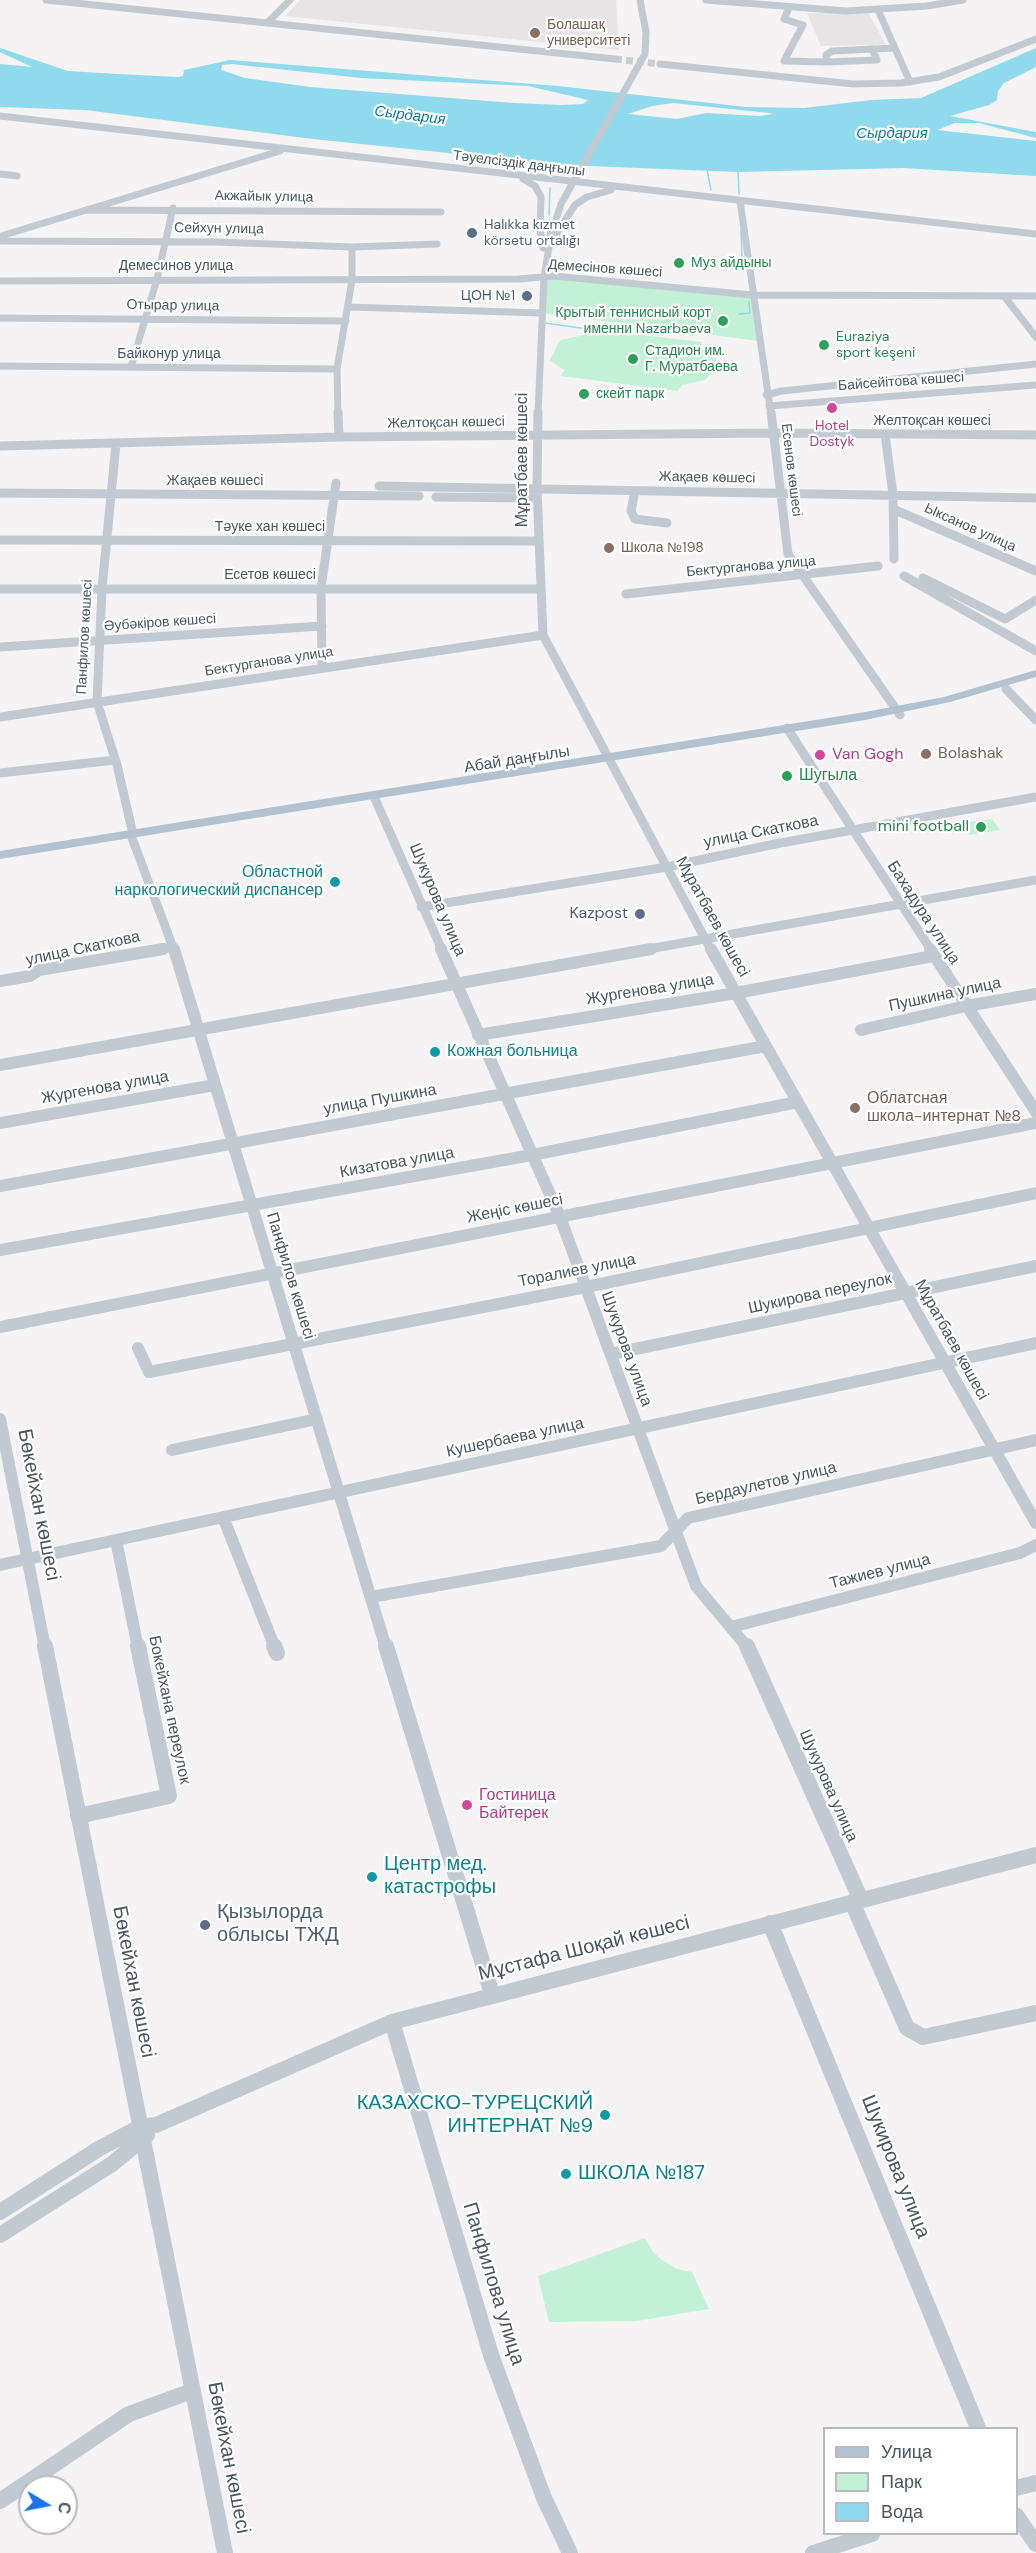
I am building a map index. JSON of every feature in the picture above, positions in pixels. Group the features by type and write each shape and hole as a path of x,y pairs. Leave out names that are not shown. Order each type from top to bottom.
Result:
{"main road":[{"name":"Абай даңғылы","path":"1001,688 1036,674"},
{"name":"Абай даңғылы","path":"133,836 898,712 1036,679"},
{"name":"Абай даңғылы","path":"133,836 375,799 609,759"},
{"path":"0,857 133,836"}],"street":[{"path":"46,0 615,59"},
{"path":"267,23 290,0"},
{"path":"630,74 641,49 641,35 633,0"},
{"path":"546,247 566,190 647,46 639,0"},
{"path":"706,0 789,8 878,10 963,0"},
{"path":"789,8 784,19 802,25 782,59 827,62 877,60 872,50"},
{"path":"878,10 910,82"},
{"path":"660,64 853,84 910,82 939,77 1036,39"},
{"path":"827,62 826,55 832,51 895,48"},
{"name":"Тәуелсіздік даңғылы","path":"0,116 268,150 286,149 1036,234"},
{"path":"0,239 268,150"},
{"path":"493,173 530,182 539,190 542,197"},
{"path":"0,174 17,176"},
{"path":"546,247 540,229 542,197 547,188 562,185 583,189 587,197"},
{"path":"546,247 569,213 587,197 608,191 637,189"},
{"name":"Есенов көшесі","path":"740,201 766,395 774,433 788,554 800,575 898,712"},
{"path":"131,367 157,279 172,208"},
{"name":"Акжайык улица","path":"86,210 172,208 441,212"},
{"path":"39,225 41,231 53,241"},
{"name":"Сейхун улица","path":"0,239 352,247 437,244"},
{"path":"339,437 337,369 352,280 352,247"},
{"name":"Мұратбаев көшесі","path":"546,247 537,436 543,635 705,939 1036,1522"},
{"name":"Демесінов көшесі","path":"352,280 544,277 752,295 1036,296"},
{"name":"Демесинов улица","path":"0,281 352,280"},
{"path":"1004,296 1036,337"},
{"path":"348,307 542,313"},
{"name":"Отырар улица","path":"0,318 346,321"},
{"path":"766,395 782,391 1036,364"},
{"name":"Байконур улица","path":"0,366 337,369"},
{"name":"Байсейітова көшесі","path":"769,406 1036,385"},
{"name":"Желтоқсан көшесі","path":"0,446 339,437 774,433 1036,435"},
{"path":"885,434 893,494 894,559"},
{"name":"Панфилов көшесі","path":"116,444 98,640 97,702 115,760 133,836 173,946 492,1994"},
{"path":"322,668 321,588 336,483"},
{"name":"Жақаев көшесі","path":"379,486 537,494"},
{"path":"635,490 631,511 635,519 667,523"},
{"name":"Жақаев көшесі","path":"0,493 335,495 537,494 635,490 1036,498"},
{"name":"Ыксанов улица","path":"893,509 1036,571"},
{"name":"Тәуке хан көшесі","path":"0,540 539,541"},
{"name":"Бектурганова улица","path":"626,594 878,566"},
{"path":"904,576 1036,651"},
{"path":"923,578 1005,619 1036,600"},
{"name":"Есетов көшесі","path":"0,589 541,589"},
{"name":"Әубәкіров көшесі","path":"0,647 322,626"},
{"name":"Бектурганова улица","path":"0,717 543,635"},
{"path":"1001,688 1036,720"},
{"name":"Бахадура улица","path":"789,730 851,830 1036,1112"},
{"path":"0,773 115,760"},
{"name":"улица Скаткова","path":"421,907 667,867 851,830 1036,797"},
{"name":"Шукурова улица","path":"375,799 560,1217 696,1586 748,1647 856,1901 907,2028 923,2037 1036,2013"},
{"path":"0,1065 1036,880"},
{"name":"улица Скаткова","path":"0,981 30,976 39,970 173,946"},
{"name":"Жургенова улица","path":"478,1035 736,993 933,956"},
{"name":"Пушкина улица","path":"861,1030 966,1006 1036,994"},
{"name":"улица Пушкина","path":"0,1186 766,1046"},
{"name":"Жургенова улица","path":"0,1123 215,1085"},
{"name":"Кизатова улица","path":"0,1250 532,1155 798,1102"},
{"name":"Жеңіс көшесі","path":"0,1327 1036,1123"},
{"name":"Торалиев улица","path":"138,1348 149,1372 293,1342 586,1287 868,1226 1036,1193"},
{"name":"Шукирова переулок","path":"611,1354 1036,1266"},
{"name":"Кушербаева улица","path":"0,1565 1036,1343"},
{"name":"Бөкейхан көшесі","path":"0,1419 78,1816 146,2130 192,2391 225,2553"},
{"path":"172,1450 316,1419"},
{"name":"Бердаулетов улица","path":"371,1597 660,1546 676,1533 688,1518 1036,1440"},
{"path":"223,1517 277,1653"},
{"name":"Бокейхана переулок","path":"78,1816 169,1796 116,1540"},
{"name":"Тажиев улица","path":"731,1627 1020,1553 1036,1545"},
{"name":"Мұстафа Шоқай көшесі","path":"0,2212 100,2148 392,2022 492,1994 1036,1855"},
{"name":"Шукирова улица","path":"770,1923 978,2427"},
{"name":"Панфилова улица","path":"392,2022 491,2355 544,2498 570,2553"},
{"name":"Мұстафа Шоқай көшесі","path":"0,2235 112,2164 146,2130"},
{"path":"0,2501 129,2414 192,2391"},
{"path":"1018,2488 1036,2483"},
{"path":"1018,2517 1036,2544"},
{"path":"813,2553 870,2535"}],"shaded area":[{"name":"Болашақ университеті","path":"300,0 616,0 619,50 286,16"},
{"path":"868,12 886,45 821,46 807,13"}],"green space":[{"path":"544,277 752,295 759,341 542,313"},
{"name":"Стадион им. Г. Муратбаева","path":"588,329 702,342 700,348 717,358 714,365 717,367 705,380 682,385 678,391 561,376 564,370 550,360 556,348 561,340 584,335"},
{"name":"mini football","path":"992,819 1000,830 970,835 962,823"},
{"path":"645,2238 653,2252 662,2260 677,2269 692,2272 709,2309 637,2321 549,2322 538,2276"}],"water":[{"name":"Сырдария","path":"0,48 68,71 178,77 183,76 184,70 230,60 558,86 746,107 804,108 871,100 921,98 1036,48 1036,67 1004,83 998,91 997,100 989,105 950,116 1036,132 1036,138 979,123 955,123 937,130 1036,141 1036,176 903,168 738,172 564,165 313,139 85,110 0,107 0,64 32,67 0,52","holes":["232,64 361,78 528,86 588,100 583,104 562,105 514,103 310,87 245,78 221,70 222,65","673,103 769,113 773,114 760,116 706,113 677,119 628,114 652,106"]}],"waterway":[{"path":"551,162 551,178"},
{"path":"707,170 711,190"},
{"path":"738,170 739,194"},
{"path":"549,215 550,188"},
{"path":"547,241 548,226"},
{"path":"741,230 742,257"},
{"path":"739,314 750,313 749,302"},
{"path":"544,323 588,329"}],"tunnel":[{"path":"615,59 660,64"}],"place":[{"name":"Болашақ университеті","path":"535,33"},
{"name":"Halıkka kızmet körsetu ortalığı","path":"472,233"},
{"name":"Муз айдыны","path":"679,263"},
{"name":"ЦОН №1","path":"527,296"},
{"name":"Крытый теннисный корт именни Nazarbaeva","path":"723,321"},
{"name":"Euraziya sport keşeni","path":"824,345"},
{"name":"Стадион им. Г. Муратбаева","path":"633,359"},
{"name":"скейт парк","path":"584,394"},
{"name":"Hotel Dostyk","path":"832,408"},
{"name":"Школа №198","path":"609,548"},
{"name":"Bolashak","path":"926,754"},
{"name":"Van Gogh","path":"820,755"},
{"name":"Шугыла","path":"787,776"},
{"name":"mini football","path":"981,827"},
{"name":"Областной наркологический диспансер","path":"335,882"},
{"name":"Kazpost","path":"640,914"},
{"name":"Кожная больница","path":"435,1052"},
{"name":"Облатсная школа-интернат №8","path":"855,1108"},
{"name":"Гостиница Байтерек","path":"467,1805"},
{"name":"Центр мед. катастрофы","path":"372,1877"},
{"name":"Қызылорда облысы ТЖД","path":"205,1925"},
{"name":"КАЗАХСКО-ТУРЕЦСКИЙ ИНТЕРНАТ №9","path":"605,2115"},
{"name":"ШКОЛА №187","path":"566,2174"}]}
